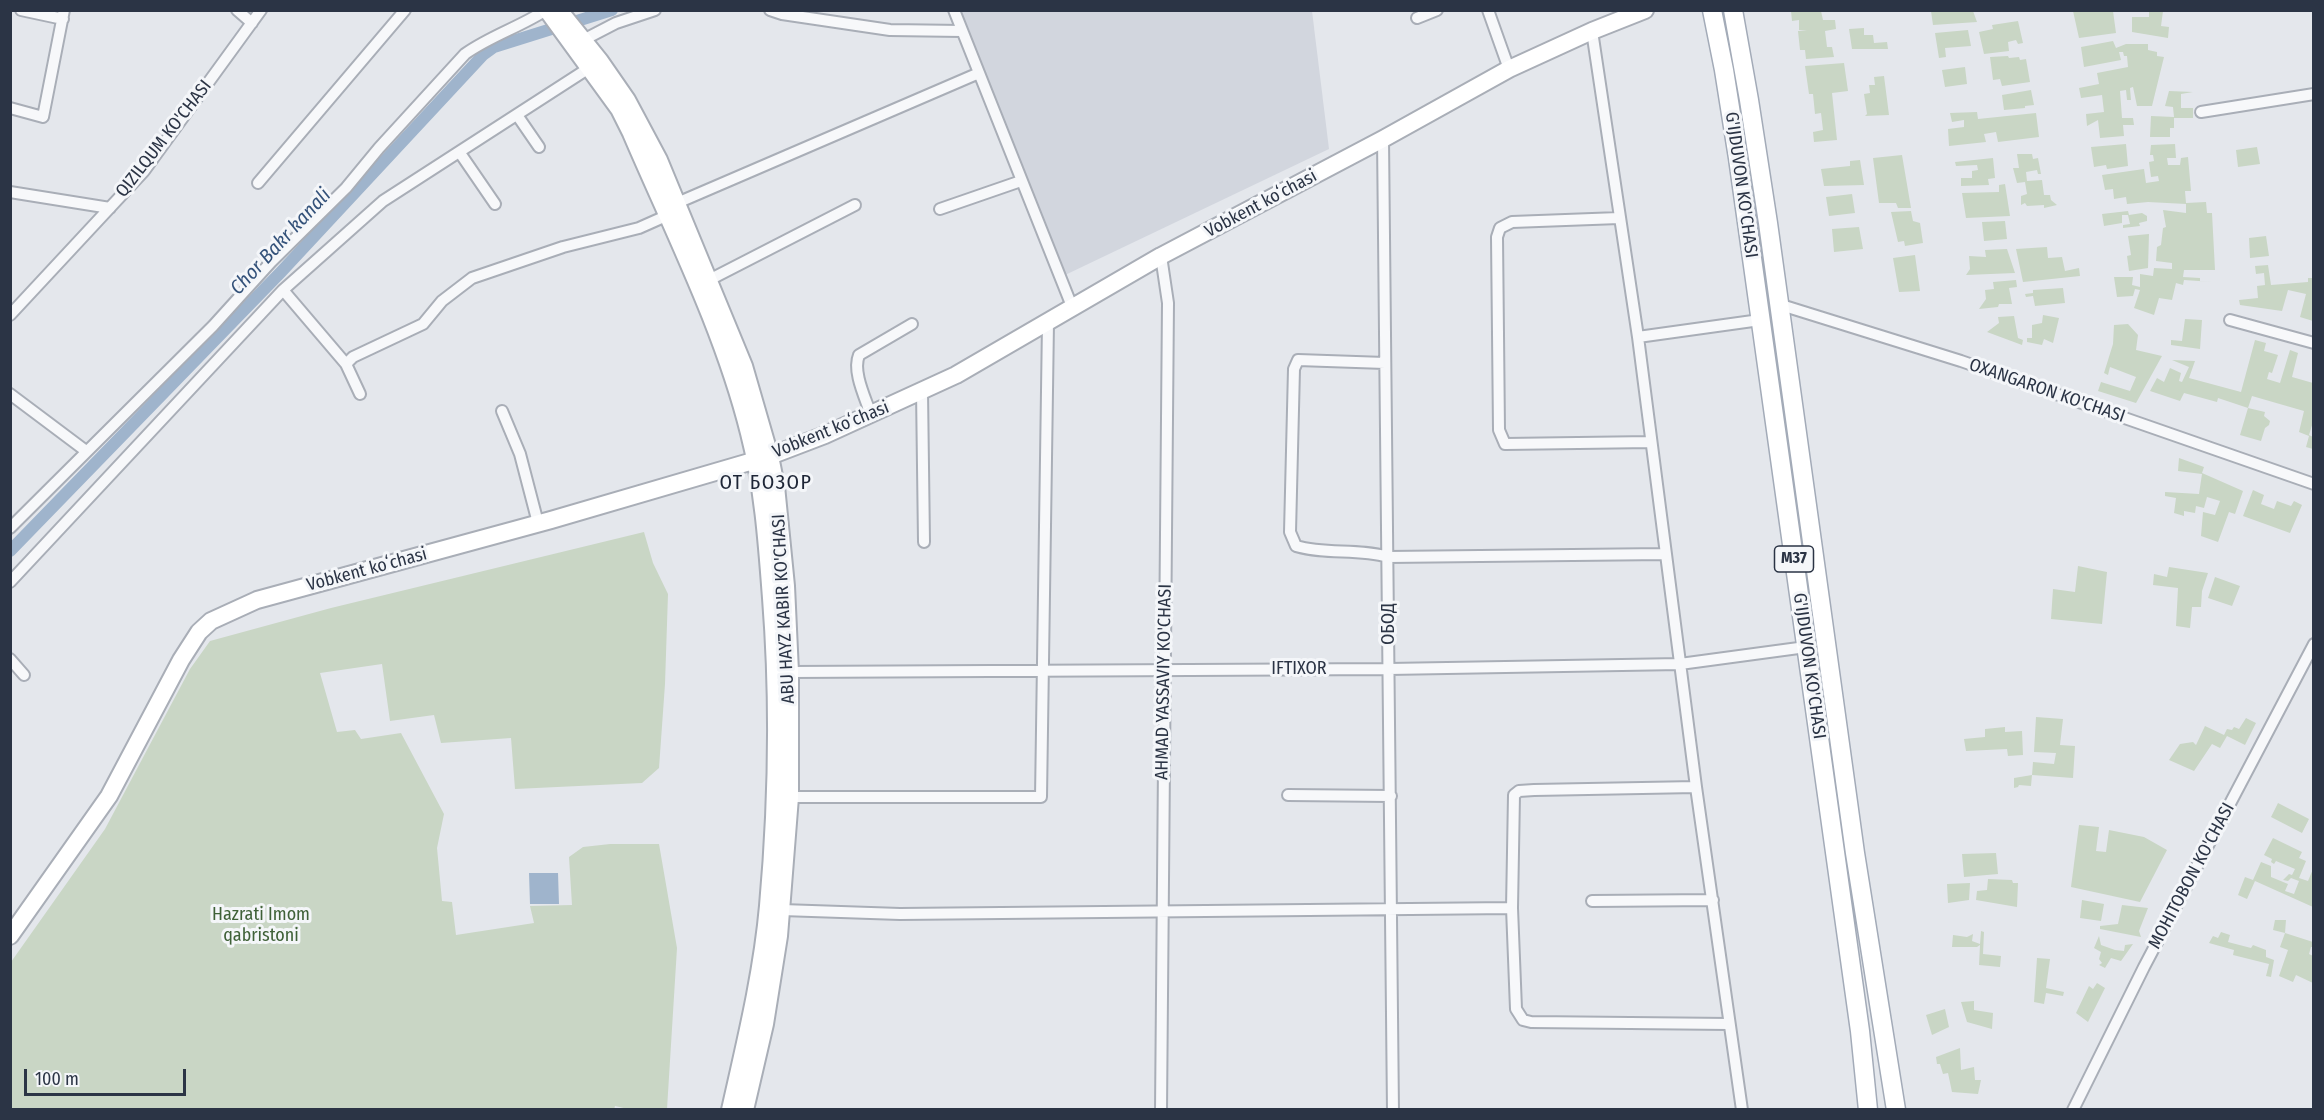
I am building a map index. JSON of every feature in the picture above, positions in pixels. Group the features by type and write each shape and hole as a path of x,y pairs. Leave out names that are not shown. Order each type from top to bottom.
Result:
{"main road":[{"name":"Vobkent koʻchasi","path":"10,936 109,796 181,660 204,626 257,600 538,524 808,443 922,391 1073,309 1161,256 1383,139 1509,69 1592,31 1646,10"},
{"name":"G'IJDUVON KO'CHASI","path":"1712,10 1736,147 1860,1030 1868,1110"},
{"name":"G'IJDUVON KO'CHASI","path":"1732,10 1749,100 1809,511 1856,863 1893,1080"},
{"path":"553,12 581,43"},
{"name":"ABU HAYZ KABIR KO'CHASI","path":"581,43 589,68 625,119 709,280 744,366 785,574 790,672 790,797 782,910 765,1024 745,1110"},
{"name":"ABU HAYZ KABIR KO'CHASI","path":"581,43 607,70 639,120 743,409 763,458 774,671 773,844 763,941 748,1028 730,1110"},
{"path":"1893,1080 1909,1110"},
{"name":"M37","path":"1893,1080 1896,1110"}],"street":[{"path":"10,108 43,117 64,15 21,10"},
{"path":"237,10 252,23"},
{"name":"QIZILQUM KO'CHASI","path":"10,315 144,171 261,10"},
{"path":"258,183 405,10"},
{"path":"581,43 616,23 655,10"},
{"path":"770,10 782,14 890,30 962,31"},
{"path":"954,10 1073,309"},
{"path":"1416,18 1437,10"},
{"path":"1488,10 1509,69"},
{"path":"10,528 213,326 271,262 346,188 379,148 465,54 479,43 553,12"},
{"path":"1592,31 1638,337 1696,787 1742,1110"},
{"path":"10,582 283,290 383,201 589,68"},
{"path":"346,364 353,357 423,324 442,301 472,278 563,247 639,228 672,210 979,72"},
{"path":"2201,112 2313,94"},
{"path":"517,115 539,147"},
{"name":"ОБОД","path":"1383,139 1393,1110"},
{"path":"460,153 495,204"},
{"path":"940,209 1021,181"},
{"path":"10,192 110,208"},
{"path":"709,280 855,205"},
{"path":"1619,218 1512,222 1500,228 1497,237 1499,430 1505,444 1651,442"},
{"name":"AHMAD YASSAVIY KO'CHASI","path":"1161,256 1168,303 1161,1110"},
{"path":"283,290 346,364 360,394"},
{"name":"OXANGARON KO'CHASI","path":"1778,304 2056,393 2158,432 2313,484"},
{"path":"1638,337 1760,320"},
{"path":"2230,320 2313,343"},
{"path":"790,797 1041,797 1048,323"},
{"path":"871,416 856,361 859,355 912,324"},
{"path":"1385,363 1298,360 1294,369 1290,532 1296,546 1313,551 1357,551 1388,557 1665,554"},
{"path":"922,391 924,542"},
{"path":"10,394 86,451"},
{"path":"502,411 520,454 538,524"},
{"name":"MOHITOBON KO'CHASI","path":"2073,1110 2144,967 2313,644"},
{"name":"IFTIXOR","path":"790,672 1389,669 1680,664 1806,647"},
{"path":"10,658 24,675"},
{"path":"1696,787 1519,791 1514,795 1512,909 1516,1009 1523,1020 1531,1022 1729,1024"},
{"path":"1288,795 1391,796"},
{"path":"1592,901 1713,900"},
{"path":"782,910 900,914 1512,909"}],"shaded area":[{"path":"957,11 1312,11 1329,149 1063,276"}],"green space":[{"path":"1791,11 1821,11 1823,20 1835,20 1836,29 1825,31 1827,47 1832,47 1834,57 1806,59 1805,50 1800,50 1798,31 1807,31 1799,30 1799,20 1792,21"},
{"path":"1931,11 1973,11 1977,22 1933,25"},
{"path":"2073,11 2113,11 2116,33 2079,38"},
{"path":"2149,11 2163,11 2161,26 2169,27 2168,38 2132,32 2132,17 2149,17"},
{"path":"2018,21 2023,43 2018,44 2016,40 2008,42 2009,51 1984,54 1979,32 1993,29 1992,25"},
{"path":"1864,28 1864,35 1873,35 1874,43 1887,42 1888,49 1852,49 1849,29"},
{"path":"1968,30 1971,46 1945,48 1946,57 1939,58 1935,33"},
{"path":"2113,41 2116,48 2126,44 2148,44 2148,50 2157,52 2157,56 2164,57 2152,106 2137,106 2133,87 2130,88 2131,100 2127,100 2126,90 2120,91 2122,118 2133,118 2134,125 2123,125 2124,136 2100,138 2098,120 2087,126 2086,114 2104,112 2102,95 2081,98 2079,88 2099,84 2097,73 2128,67 2127,56 2119,52 2121,60 2084,67 2081,47"},
{"path":"2008,56 2009,58 2019,57 2020,60 2026,59 2030,82 2002,86 2000,79 1993,80 1990,57"},
{"path":"1844,63 1848,91 1832,93 1837,140 1814,142 1813,132 1823,130 1821,113 1815,114 1813,94 1809,94 1805,66"},
{"path":"1965,67 1967,84 1945,87 1942,70"},
{"path":"1884,76 1889,115 1865,116 1867,114 1864,94 1870,93 1869,85 1875,85 1874,77"},
{"path":"2031,90 2034,105 2004,110 2002,95"},
{"path":"2169,91 2193,92 2181,94 2181,108 2193,108 2193,118 2174,118 2174,128 2170,128 2170,137 2150,137 2151,116 2174,117 2173,107 2165,106"},
{"path":"1977,112 1978,119 2036,113 2039,137 1998,142 1996,132 1984,134 1986,142 1949,146 1948,129 1964,127 1964,120 1952,122 1950,113"},
{"path":"2126,144 2128,166 2107,169 2106,165 2094,167 2091,147"},
{"path":"2175,144 2176,158 2167,158 2168,165 2180,165 2181,158 2188,157 2191,191 2185,191 2186,203 2206,202 2207,213 2212,213 2215,270 2184,270 2183,277 2200,278 2200,281 2213,282 2184,280 2183,285 2176,283 2172,300 2159,298 2154,315 2134,308 2140,290 2135,289 2133,296 2117,297 2114,277 2133,277 2132,285 2140,287 2140,274 2153,276 2154,268 2172,269 2172,263 2156,261 2157,247 2161,245 2163,228 2166,227 2163,210 2186,213 2186,204 2148,202 2127,204 2126,197 2114,199 2113,189 2105,190 2102,175 2144,169 2146,183 2159,181 2158,176 2151,177 2149,162 2154,161 2153,155 2150,155 2151,145"},
{"path":"2257,147 2260,164 2238,167 2236,150"},
{"path":"2017,154 2032,154 2033,159 2038,158 2041,174 2038,174 2037,170 2026,172 2027,181 2042,180 2044,195 2050,195 2051,200 2057,205 2044,208 2044,205 2027,206 2025,203 2021,205 2021,196 2027,194 2025,182 2017,183 2013,168 2019,168"},
{"path":"1902,155 1911,208 1898,208 1896,203 1879,203 1873,158"},
{"path":"1993,158 1995,178 1988,179 1989,185 1961,186 1961,178 1972,178 1972,171 1978,170 1977,165 1956,166 1955,162"},
{"path":"1860,160 1864,185 1824,186 1821,169 1850,166 1850,161"},
{"path":"2005,184 2010,216 1966,218 1962,193 1999,192 1999,185"},
{"path":"1852,194 1855,213 1829,216 1826,197"},
{"path":"1911,211 1913,221 1920,223 1923,243 1905,246 1904,241 1898,242 1891,212"},
{"path":"2128,211 2129,215 2142,213 2147,216 2147,221 2139,223 2140,226 2123,228 2123,225 2130,224 2128,215 2122,215 2122,223 2104,226 2102,214"},
{"path":"2005,221 2007,239 1984,241 1982,222"},
{"path":"1859,227 1863,249 1834,252 1832,229"},
{"path":"2149,234 2148,268 2129,271 2127,256 2131,255 2128,236"},
{"path":"2266,236 2269,256 2250,258 2249,238"},
{"path":"2047,247 2048,258 2062,257 2065,271 2079,268 2080,276 2023,282 2016,249"},
{"path":"2007,249 2015,273 1966,275 1970,269 1969,256 1986,257 1985,250"},
{"path":"1915,255 1920,291 1899,292 1893,258"},
{"path":"2268,265 2271,285 2308,282 2308,278 2313,278 2313,321 2300,317 2306,294 2288,290 2282,311 2240,305 2239,300 2258,298 2257,286 2265,285 2264,273 2256,274 2255,266"},
{"path":"2016,280 2017,287 2009,288 2012,304 1999,304 1998,307 1979,309 1986,299 1985,290 1994,289 1993,282"},
{"path":"2063,288 2065,303 2035,306 2033,296 2026,297 2025,294 2033,293 2033,290"},
{"path":"2043,315 2059,318 2053,343 2044,339 2042,345 2027,342 2027,338 2032,338 2032,325 2042,323"},
{"path":"2014,316 2018,338 2023,340 2022,345 1987,332 1999,323 1998,317"},
{"path":"2185,319 2202,320 2200,349 2171,345 2171,340 2182,341"},
{"path":"2128,324 2138,335 2136,350 2162,356 2136,403 2098,391 2101,382 2130,391 2136,377 2110,367 2108,375 2104,373 2113,344 2114,325"},
{"path":"2255,340 2266,343 2264,351 2278,355 2272,373 2269,372 2267,379 2280,383 2290,350 2298,353 2292,377 2313,383 2313,422 2309,435 2313,437 2313,449 2306,447 2309,436 2299,432 2304,411 2252,396 2248,408 2218,398 2217,402 2184,393 2180,401 2150,391 2157,378 2164,382 2170,368 2181,373 2179,381 2182,382 2189,367 2172,360 2195,361 2189,378 2241,392"},
{"path":"2248,408 2265,412 2264,416 2270,421 2261,441 2240,435"},
{"path":"2179,458 2204,467 2202,473 2243,491 2235,514 2229,512 2218,542 2201,536 2203,512 2215,515 2220,501 2207,497 2204,508 2196,506 2195,513 2184,511 2184,516 2174,513 2176,498 2165,496 2165,492 2199,494 2202,474 2178,471"},
{"path":"2253,490 2264,495 2261,504 2274,509 2277,501 2291,506 2294,501 2302,505 2290,533 2243,516"},
{"name":"Hazrati Imom qabristoni","path":"644,532 653,563 668,594 659,768 642,783 515,789 511,738 441,743 434,715 390,721 382,664 320,673 337,732 355,730 361,739 401,733 444,814 437,848 442,901 452,902 456,935 534,923 530,906 572,905 569,857 583,847 610,844 659,844 677,948 667,1109 628,1109 615,1106 614,1110 11,1109 11,962 105,829 190,669 210,641 331,608"},
{"path":"2078,566 2107,572 2102,624 2051,619 2053,589 2075,592"},
{"path":"2169,567 2208,573 2202,591 2201,607 2192,607 2190,628 2176,626 2178,588 2153,585 2154,574 2167,577"},
{"path":"2215,577 2240,586 2232,606 2208,598"},
{"path":"2036,717 2063,719 2060,745 2075,746 2073,778 2032,775 2033,762 2054,764 2056,753 2034,752"},
{"path":"2246,718 2256,723 2245,745 2227,736 2220,748 2212,744 2194,771 2169,760 2180,744 2193,742 2196,745 2205,726 2224,735 2227,729 2232,730 2234,727 2239,729"},
{"path":"2005,727 2005,732 2022,731 2023,755 2008,756 2007,749 1966,751 1964,739 1985,737 1985,729"},
{"path":"2032,775 2031,786 2019,785 2014,788 2014,778"},
{"path":"2278,803 2309,819 2302,833 2271,817"},
{"path":"2079,825 2099,827 2096,851 2106,852 2109,830 2144,837 2167,850 2140,902 2071,887"},
{"path":"2273,838 2302,852 2299,858 2306,861 2299,878 2308,881 2313,869 2313,907 2255,881 2247,899 2238,895 2245,877 2253,880 2261,862 2271,866 2271,877 2288,884 2285,891 2294,894 2299,881 2291,878 2288,881 2283,880 2289,874 2292,875 2295,869 2276,861 2274,864 2271,862 2272,859 2264,855"},
{"path":"1996,853 1998,874 1964,877 1962,854"},
{"path":"1988,879 2012,880 2013,883 2018,883 2017,907 1976,900 1977,891 1987,890"},
{"path":"1970,883 1969,900 1948,903 1947,884"},
{"path":"2082,900 2104,904 2101,921 2080,918"},
{"path":"2122,905 2148,908 2139,931 2141,937 2100,929 2100,926 2118,924"},
{"path":"2275,920 2286,920 2285,933 2273,930"},
{"path":"1981,931 1984,932 1983,954 2001,956 2000,967 1979,965 1980,945 1952,947 1953,935 1967,937 1973,934 1972,941 1980,944"},
{"path":"2221,932 2230,935 2228,942 2251,948 2253,945 2266,950 2266,957 2274,960 2271,977 2266,976 2269,964 2233,955 2234,950 2209,943 2213,936 2218,938"},
{"path":"2285,933 2313,942 2309,954 2313,956 2313,983 2296,975 2293,982 2279,976 2288,950 2280,947"},
{"path":"2099,936 2101,945 2115,950 2124,951 2125,945 2133,944 2121,961 2111,958 2105,968 2099,965 2102,963 2099,959 2101,952 2094,948"},
{"path":"2037,958 2050,959 2046,988 2064,992 2063,996 2046,993 2044,1004 2034,1002"},
{"path":"2097,983 2105,988 2088,1022 2076,1013 2089,986 2093,989"},
{"path":"1974,1001 1974,1010 1993,1013 1992,1029 1967,1022 1961,1002"},
{"path":"1945,1009 1949,1027 1932,1035 1926,1015"},
{"path":"1960,1048 1961,1070 1974,1067 1975,1080 1981,1080 1978,1094 1952,1092 1948,1073 1943,1074 1940,1064 1937,1064 1936,1057"}],"water":[{"path":"529,873 558,873 559,904 530,904"}],"waterway":[{"name":"Chor Bakr kanali","path":"10,551 281,272 483,55 494,47 612,10"}],"district":[{"name":"ОТ БОЗОР","path":"766,483"}]}
